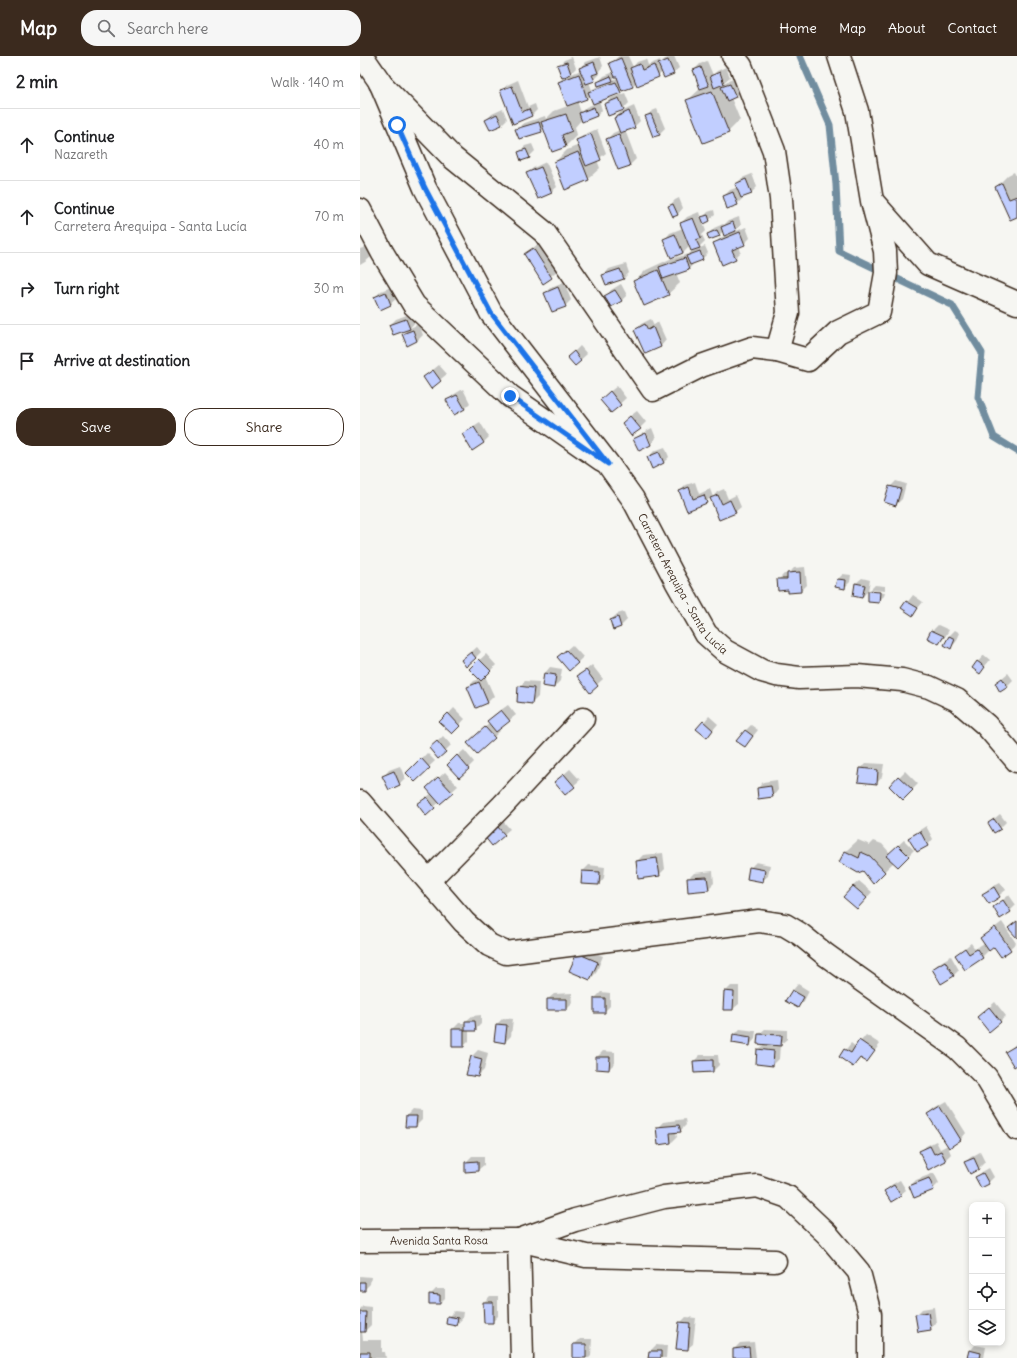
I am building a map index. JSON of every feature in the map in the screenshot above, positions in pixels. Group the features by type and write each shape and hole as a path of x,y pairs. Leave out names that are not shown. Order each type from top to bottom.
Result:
{"street":[{"path":"362,56 380,82 453,158 544,232 653,390 701,366 752,348 777,351 808,360 838,332 879,312 886,273 885,251 872,201 857,111 840,56"},
{"path":"733,56 741,66 774,151 781,199 788,313 777,351"},
{"name":"Carretera Arequipa - Santa Lucía","path":"380,82 425,188 491,313 608,464 633,499 683,594 706,634 724,651 762,671 776,675 799,678 857,676 902,680 929,687 957,700 986,725 1017,761"},
{"path":"872,201 928,264 1017,303"},
{"path":"360,210 382,252 414,305 510,396 608,464"},
{"path":"429,880 503,805 583,719"},
{"path":"360,802 464,922 489,944 506,953 759,921 784,925 800,934 826,955 957,1048 986,1077 1017,1129"},
{"path":"519,1240 575,1220 664,1197 757,1186 788,1197 828,1234 859,1272 870,1314 870,1358"},
{"path":"519,1240 586,1256 775,1261"},
{"path":"519,1240 522,1358"},
{"name":"Avenida Santa Rosa","path":"360,1241 519,1240"}],"building":[{"path":"621,58 633,87 622,91 617,77 615,77 609,63"},
{"path":"668,60 674,74 664,78 658,64"},
{"path":"567,62 571,74 562,78 557,65"},
{"path":"594,62 598,73 592,75 595,81 586,84 579,68"},
{"path":"640,64 642,70 654,65 659,77 637,86 630,68"},
{"path":"701,67 709,86 700,89 693,70"},
{"path":"720,72 724,84 714,88 710,76"},
{"path":"579,74 587,99 567,106 558,82"},
{"path":"611,76 613,81 598,86 597,82"},
{"path":"616,82 621,93 593,104 588,92"},
{"path":"730,84 736,97 727,101 721,87"},
{"path":"512,86 522,112 529,109 532,116 513,124 500,90"},
{"path":"712,91 729,133 703,143 686,100"},
{"path":"619,98 624,110 608,116 604,104"},
{"path":"594,107 597,116 582,122 579,113"},
{"path":"629,111 635,128 620,133 614,118"},
{"path":"497,114 502,125 490,130 485,120"},
{"path":"566,114 572,131 562,135 566,147 552,152 541,122"},
{"path":"651,114 660,135 653,137 645,116"},
{"path":"539,122 542,132 519,139 515,129"},
{"path":"591,134 601,160 586,166 576,140"},
{"path":"619,134 630,166 618,170 606,139"},
{"path":"526,149 530,158 521,161 518,152"},
{"path":"578,152 589,180 565,190 554,162"},
{"path":"541,167 552,193 538,199 526,173"},
{"path":"746,179 752,194 741,198 735,184"},
{"path":"1002,183 1009,199 1017,196 1017,217 1010,220 995,187"},
{"path":"733,192 738,205 727,209 723,196"},
{"path":"673,204 678,215 673,217 668,206"},
{"path":"708,215 710,221 704,224 701,217"},
{"path":"693,218 701,238 696,240 700,248 691,251 680,223"},
{"path":"733,222 736,231 724,236 721,227"},
{"path":"717,230 720,236 709,240 707,234"},
{"path":"740,232 745,245 732,250 736,259 722,265 713,243"},
{"path":"675,234 683,253 671,258 663,239"},
{"path":"533,248 552,278 543,284 524,254"},
{"path":"700,251 703,260 690,265 686,256"},
{"path":"685,258 689,270 663,279 659,267"},
{"path":"620,269 624,279 606,285 602,275"},
{"path":"658,270 669,295 644,306 633,281"},
{"path":"558,287 566,307 552,312 544,293"},
{"path":"615,290 622,301 611,307 604,296"},
{"path":"386,292 391,305 380,310 374,297"},
{"path":"406,319 410,329 393,335 389,325"},
{"path":"645,324 648,330 653,327 661,347 645,354 634,330"},
{"path":"413,330 417,341 407,346 402,334"},
{"path":"574,351 581,361 575,366 567,357"},
{"path":"433,370 441,381 431,389 423,377"},
{"path":"610,391 621,405 611,413 600,400"},
{"path":"457,395 465,409 454,415 446,400"},
{"path":"630,416 641,429 631,436 622,423"},
{"path":"474,427 484,443 472,451 462,434"},
{"path":"646,433 651,445 639,451 633,439"},
{"path":"659,452 664,463 652,469 647,457"},
{"path":"889,486 901,489 896,506 884,502"},
{"path":"689,487 693,499 704,495 707,503 687,511 679,491"},
{"path":"718,495 722,504 730,500 736,513 719,520 710,498"},
{"path":"800,572 801,592 788,593 788,590 778,591 777,579 787,579 787,573"},
{"path":"837,579 846,580 845,589 835,587"},
{"path":"855,583 865,585 862,598 853,596"},
{"path":"868,591 880,592 879,603 868,602"},
{"path":"906,601 918,608 913,616 901,608"},
{"path":"618,617 621,627 613,630 610,620"},
{"path":"931,630 944,636 939,644 927,638"},
{"path":"949,636 955,639 951,649 944,645"},
{"path":"566,650 578,663 569,671 557,657"},
{"path":"471,652 476,658 466,667 461,660"},
{"path":"479,659 491,671 481,681 469,669"},
{"path":"977,661 985,667 980,674 972,668"},
{"path":"586,670 598,686 590,693 577,676"},
{"path":"544,673 556,675 554,688 542,686"},
{"path":"1002,678 1008,687 1000,692 995,683"},
{"path":"479,682 488,703 476,708 467,687"},
{"path":"518,686 534,688 532,704 517,702"},
{"path":"501,710 510,721 496,732 487,721"},
{"path":"448,713 460,726 452,734 439,722"},
{"path":"703,721 713,730 707,738 696,729"},
{"path":"485,727 495,738 477,754 467,743"},
{"path":"745,730 753,736 745,747 736,741"},
{"path":"437,741 446,752 438,759 429,748"},
{"path":"457,755 469,769 459,778 447,765"},
{"path":"421,758 430,768 415,782 406,773"},
{"path":"860,768 878,770 877,784 858,782"},
{"path":"394,771 400,785 389,790 382,776"},
{"path":"564,774 575,787 565,795 554,782"},
{"path":"898,776 913,790 903,800 889,786"},
{"path":"438,777 453,793 440,804 426,788"},
{"path":"771,786 773,797 758,799 757,788"},
{"path":"427,797 435,808 426,816 417,804"},
{"path":"994,819 1001,829 994,833 988,823"},
{"path":"497,826 505,835 492,846 484,836"},
{"path":"920,831 928,846 917,852 908,838"},
{"path":"898,845 909,856 898,867 886,856"},
{"path":"845,851 859,858 861,852 870,856 885,872 873,884 863,871 858,873 839,862"},
{"path":"657,858 660,876 638,879 636,861"},
{"path":"749,867 765,870 763,882 747,879"},
{"path":"582,871 600,872 599,885 581,884"},
{"path":"707,877 709,890 688,892 687,878"},
{"path":"853,886 867,898 857,909 843,897"},
{"path":"994,887 1000,897 989,904 982,894"},
{"path":"1003,900 1011,912 1000,919 993,907"},
{"path":"1017,921 1017,938 1008,928"},
{"path":"995,927 1011,950 1001,957 994,947 989,951 980,938"},
{"path":"965,948 969,954 977,949 983,958 965,970 955,955"},
{"path":"577,953 598,962 590,980 569,971"},
{"path":"945,961 954,976 941,984 932,969"},
{"path":"792,990 804,997 798,1008 785,1001"},
{"path":"724,991 734,992 733,1010 723,1010"},
{"path":"594,998 605,998 605,1013 594,1013"},
{"path":"547,999 567,999 567,1010 547,1010"},
{"path":"989,1007 1001,1022 989,1032 977,1017"},
{"path":"465,1021 475,1021 476,1031 465,1031"},
{"path":"496,1024 507,1025 505,1043 494,1041"},
{"path":"452,1029 464,1029 464,1047 452,1047"},
{"path":"733,1034 751,1037 750,1046 732,1043"},
{"path":"758,1034 782,1035 781,1046 757,1044"},
{"path":"859,1040 875,1051 867,1062 860,1058 853,1067 839,1057 844,1049 851,1053"},
{"path":"1017,1045 1017,1065 1014,1067 1005,1052"},
{"path":"757,1049 774,1051 773,1066 756,1064"},
{"path":"471,1056 482,1059 478,1077 466,1075"},
{"path":"596,1057 610,1057 609,1070 596,1069"},
{"path":"713,1060 713,1072 694,1073 693,1061"},
{"path":"940,1106 961,1140 949,1148 927,1114"},
{"path":"406,1116 417,1116 416,1127 405,1127"},
{"path":"679,1125 681,1132 670,1133 671,1143 658,1145 656,1127"},
{"path":"930,1146 934,1154 941,1151 946,1161 928,1170 919,1151"},
{"path":"974,1158 979,1169 970,1174 964,1162"},
{"path":"478,1161 478,1171 465,1172 465,1162"},
{"path":"983,1173 989,1184 981,1188 975,1177"},
{"path":"929,1178 934,1190 914,1198 909,1186"},
{"path":"894,1185 901,1196 891,1202 884,1191"},
{"path":"360,1282 365,1282 365,1291 360,1291"},
{"path":"429,1294 440,1295 440,1304 429,1304"},
{"path":"483,1302 493,1302 493,1323 484,1323"},
{"path":"360,1312 366,1312 365,1332 360,1332"},
{"path":"928,1312 931,1330 918,1332 915,1314"},
{"path":"447,1316 458,1318 456,1326 446,1324"},
{"path":"679,1322 690,1323 688,1350 676,1349"},
{"path":"573,1344 586,1344 586,1358 573,1358"},
{"path":"749,1347 750,1358 733,1358 733,1349"},
{"path":"969,1350 981,1353 980,1358 967,1358"},
{"path":"649,1351 661,1351 661,1358 648,1358"},
{"path":"360,1352 370,1352 370,1358 360,1358"}],"waterway":[{"path":"800,56 830,125 836,185 839,251 952,305 982,353 978,397 994,437 1017,451"}],"route":[{"path":"397,125 425,188 491,313 608,464 510,396"}]}
